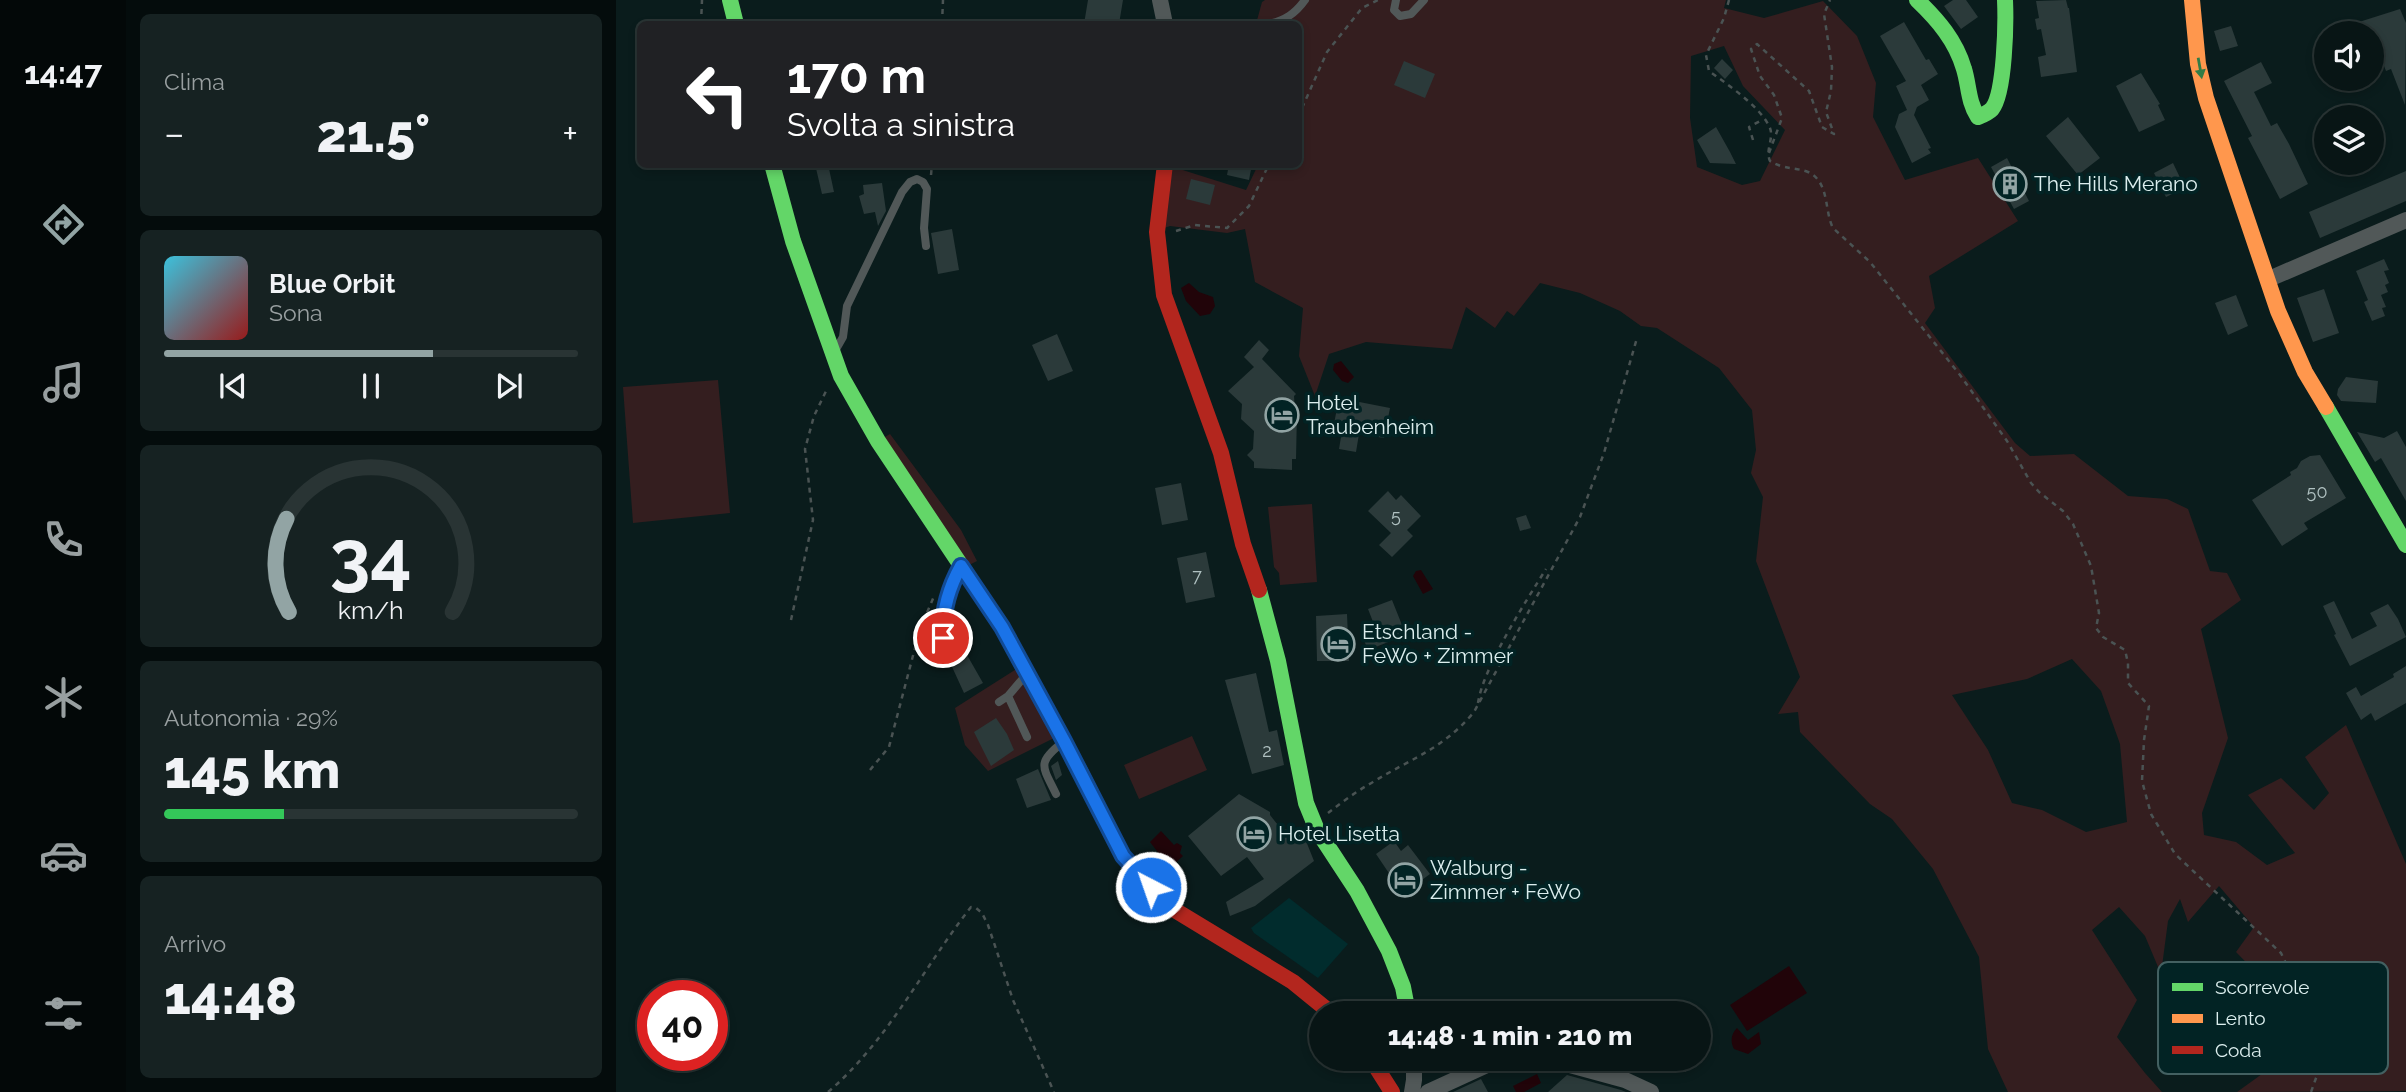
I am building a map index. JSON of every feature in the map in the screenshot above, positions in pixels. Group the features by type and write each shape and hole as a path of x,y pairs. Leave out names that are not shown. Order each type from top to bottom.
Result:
{"street":[{"path":"730,0 735,21"},
{"path":"1160,0 1164,21"},
{"path":"1917,0 1949,33 1965,70 1971,108 1978,117 1990,113 1997,101 2005,37 2005,0"},
{"path":"2192,0 2198,64 2206,98 2278,311 2305,372 2406,545"},
{"path":"773,168 793,241 841,376 878,441 1002,627 1123,856 1173,909 1293,982 1316,1001"},
{"path":"1165,168 1157,232 1164,295 1221,453 1243,544 1265,606 1279,661 1306,803 1314,823 1357,891 1389,951 1405,1001"},
{"path":"2269,279 2406,220"},
{"path":"1379,1071 1392,1092"},
{"path":"1412,1092 1414,1071"},
{"path":"1428,1092 1474,1071"},
{"path":"1592,1071 1625,1080 1651,1092"}],"lane":[{"path":"1281,21 1299,9 1305,0"},
{"path":"1396,0 1396,14 1406,16 1411,15 1424,0"},
{"path":"833,353 843,337 847,306 902,192 909,183 917,179 923,182 927,189 924,228 926,246"},
{"path":"952,653 943,638 943,625 949,589 961,566"},
{"path":"999,702 1008,696 1027,674"},
{"path":"1008,696 1027,737"},
{"path":"1056,794 1044,766 1046,755 1064,741"}],"path":[{"path":"701,21 702,0"},
{"path":"942,21 943,0"},
{"path":"1302,108 1327,52 1362,8 1378,0"},
{"path":"1729,0 1724,18 1706,55 1709,71 1744,97 1769,125 1770,161 1780,167 1800,170 1815,177 1828,202 1833,228 1870,262 1960,375 2007,441 2031,483 2063,511 2073,524 2091,566 2099,613 2096,628 2103,637 2125,650 2128,683 2150,706 2144,740 2142,781 2151,814 2175,854 2281,953 2285,962"},
{"path":"1768,156 1782,118 1774,95 1760,76 1751,49 1758,44 1809,91 1822,127 1834,134 1826,112 1831,91 1832,67 1824,15 1830,0"},
{"path":"1753,140 1749,127 1763,119"},
{"path":"1175,231 1195,225 1227,228 1250,206 1267,168"},
{"path":"1314,823 1372,782 1432,751 1457,731 1478,706 1580,517 1604,453 1637,338"},
{"path":"791,620 813,520 806,449 814,416 831,380 841,376"},
{"path":"1478,706 1484,682 1494,661 1546,569"},
{"path":"870,770 890,747 920,629 937,591"},
{"path":"828,1092 850,1073 870,1050 948,935 971,907 982,913 988,926 1013,1000 1054,1092"},
{"path":"2311,1092 2317,1074"}],"shaded area":[{"path":"1265,0 1726,0 1724,8 1764,18 1823,1 1857,36 1876,83 1873,117 1905,180 1978,158 2018,221 1929,276 1935,308 1925,323 2015,443 2030,456 2074,454 2128,496 2167,499 2188,509 2210,571 2227,573 2241,600 2201,629 2228,738 2202,813 2204,835 2236,842 2267,865 2295,853 2248,795 2281,778 2314,810 2329,793 2305,757 2346,725 2406,864 2406,1091 2237,1092 2262,1074 2388,1074 2388,962 2246,962 2236,952 2254,927 2219,886 2188,922 2180,899 2168,921 2163,962 2158,962 2158,967 2145,936 2119,907 2092,930 2137,1000 2117,1037 2162,1092 2008,1092 1988,1049 1979,957 1933,869 1892,819 1870,804 1800,732 1798,712 1778,714 1800,677 1756,561 1763,497 1751,473 1756,450 1752,410 1719,368 1657,328 1641,326 1620,311 1580,293 1540,283 1514,316 1507,311 1495,328 1466,307 1452,349 1366,342 1329,354 1315,396 1299,356 1303,308 1255,282 1245,229 1227,233 1170,226 1164,228 1170,168 1246,190 1257,168 1302,168 1302,21 1257,21","holes":["1724,46 1743,86 1785,130 1760,181 1742,185 1697,167 1690,118 1691,56","2072,659 2101,691 2120,744 2127,822 2086,832 2042,810 2012,803 1988,750 1952,695 2027,679"]},
{"path":"1189,283 1199,292 1213,297 1215,306 1210,314 1200,316 1186,301 1181,288"},
{"path":"1341,361 1354,377 1348,383 1342,381 1333,370 1334,364"},
{"path":"718,380 730,513 633,523 623,387"},
{"path":"890,434 961,530 977,561 969,565 878,441"},
{"path":"1312,504 1317,582 1280,585 1279,573 1274,567 1268,507"},
{"path":"1421,570 1433,589 1423,594 1413,576 1416,571"},
{"path":"1018,668 1054,738 988,771 965,745 955,708"},
{"path":"1192,736 1207,770 1139,799 1124,765"},
{"path":"1161,831 1174,845 1177,843 1182,846 1180,853 1183,856 1170,868 1150,842"},
{"path":"1289,898 1348,944 1318,978 1254,933 1251,928"},
{"path":"1789,966 1807,993 1747,1031 1730,1005"},
{"path":"1737,1028 1748,1040 1759,1032 1761,1044 1748,1054 1734,1049 1732,1038"},
{"path":"1537,1074 1541,1083 1524,1092 1516,1092 1513,1086"}],"building":[{"path":"1088,0 1123,0 1120,21 1084,21"},
{"path":"1953,0 1966,0 1978,17 1961,29 1944,6"},
{"path":"2066,0 2077,72 2041,77 2038,57 2046,55 2041,29 2037,30 2035,19 2039,18 2036,1"},
{"path":"2400,9 2406,23 2405,105 2391,69 2386,71 2384,66 2384,21 2362,21"},
{"path":"1904,22 1926,60 1929,59 1938,74 1921,85 1929,100 1917,107 1914,115 1931,153 1912,163 1895,127 1899,114 1907,110 1896,86 1906,81 1880,36"},
{"path":"2231,26 2238,46 2220,51 2214,31"},
{"path":"1722,59 1733,70 1725,79 1714,68"},
{"path":"1404,61 1435,74 1425,98 1394,85"},
{"path":"2261,62 2272,83 2254,92 2271,126 2277,123 2308,184 2280,199 2248,138 2252,136 2224,81"},
{"path":"2141,73 2160,104 2158,105 2165,120 2139,132 2116,86"},
{"path":"2068,117 2100,158 2078,175 2046,136"},
{"path":"1716,127 1736,164 1710,163 1697,140"},
{"name":"The Hills Merano","path":"2007,158 2029,201 2014,209 1991,167"},
{"path":"2173,163 2185,188 2166,197 2154,173"},
{"path":"816,168 829,168 834,192 822,194"},
{"path":"1228,168 1251,168 1249,180 1227,175"},
{"path":"2406,171 2406,201 2320,238 2309,212"},
{"path":"1191,179 1215,185 1210,205 1186,199"},
{"path":"882,183 886,211 878,226 875,212 864,214 859,196 864,194 863,185"},
{"path":"952,229 959,270 938,274 931,233"},
{"path":"2384,259 2389,270 2384,271 2389,283 2385,285 2388,292 2381,295 2386,307 2382,308 2385,316 2372,321 2364,302 2368,300 2356,271"},
{"path":"2324,289 2339,333 2313,342 2297,298"},
{"path":"2236,295 2248,326 2228,335 2215,303"},
{"path":"1057,334 1073,371 1048,381 1032,345"},
{"path":"1259,340 1269,350 1262,359 1296,394 1296,459 1292,459 1292,470 1254,468 1254,462 1247,455 1253,449 1254,431 1241,419 1242,404 1228,391 1254,367 1244,357"},
{"path":"2346,377 2378,381 2376,403 2341,401 2337,395 2338,389"},
{"path":"1339,398 1390,408 1384,438 1359,434 1356,452 1339,449 1342,431 1333,429"},
{"path":"2397,431 2406,447 2406,501 2381,458 2375,462 2357,432 2384,438"},
{"path":"2320,455 2346,498 2304,523 2308,529 2282,546 2252,500 2291,475 2290,472 2297,468 2301,461"},
{"path":"1181,483 1188,520 1162,525 1155,488"},
{"path":"1388,491 1396,500 1401,495 1421,516 1407,530 1413,536 1392,557 1379,545 1391,533 1368,511"},
{"path":"1526,515 1531,528 1520,531 1516,518"},
{"path":"1206,552 1215,597 1186,603 1177,558"},
{"path":"1392,600 1406,635 1368,650 1363,638 1377,632 1368,609"},
{"path":"2334,601 2352,639 2377,626 2370,613 2388,604 2406,637 2350,666 2323,606"},
{"path":"1347,614 1349,661 1317,661 1316,616"},
{"path":"963,648 983,683 964,693 948,658 956,658 958,651"},
{"path":"2406,666 2406,703 2375,721 2371,713 2361,720 2346,693 2356,687 2361,696 2394,677 2393,674"},
{"path":"1256,673 1269,732 1277,730 1284,765 1252,774 1225,680"},
{"path":"996,718 1014,750 991,766 974,732"},
{"path":"1058,761 1062,775 1056,780 1051,766"},
{"path":"1038,769 1051,800 1027,808 1016,779"},
{"path":"1239,794 1270,812 1281,829 1302,831 1314,861 1255,906 1230,916 1226,902 1264,879 1247,857 1221,876 1188,836"},
{"path":"1394,841 1401,851 1408,845 1430,874 1403,894 1376,854"},
{"path":"1567,1075 1621,1090 1626,1092 1548,1092"},
{"path":"1481,1079 1488,1092 1453,1092"}],"traffic: fast":[{"path":"730,0 735,21"},
{"path":"1917,0 1939,23 1956,49 1978,117 1992,109 2000,88 2004,57 2005,0"},
{"path":"773,168 793,241 841,376 878,441 1002,627 1081,773"},
{"path":"2326,407 2406,545"},
{"path":"1259,590 1278,661 1306,803 1317,830 1357,891 1389,951 1406,1001"}],"traffic: slow":[{"path":"2192,0 2198,64 2206,98 2278,311 2305,372 2326,407"}],"traffic: jam":[{"path":"1165,168 1157,232 1164,295 1221,453 1243,544 1259,590"},
{"path":"1081,773 1123,856 1173,909 1293,982 1316,1001"},
{"path":"1379,1071 1392,1092"}],"place":[{"name":"The Hills Merano","path":"2010,184"},
{"name":"Hotel Traubenheim","path":"1282,415"},
{"name":"Etschland - FeWo + Zimmer","path":"1338,644"},
{"name":"Hotel Lisetta","path":"1254,834"},
{"name":"Walburg - Zimmer + FeWo","path":"1405,880"}],"route":[{"path":"943,638 947,599 961,566 1002,627 1123,856 1151,887"}]}
